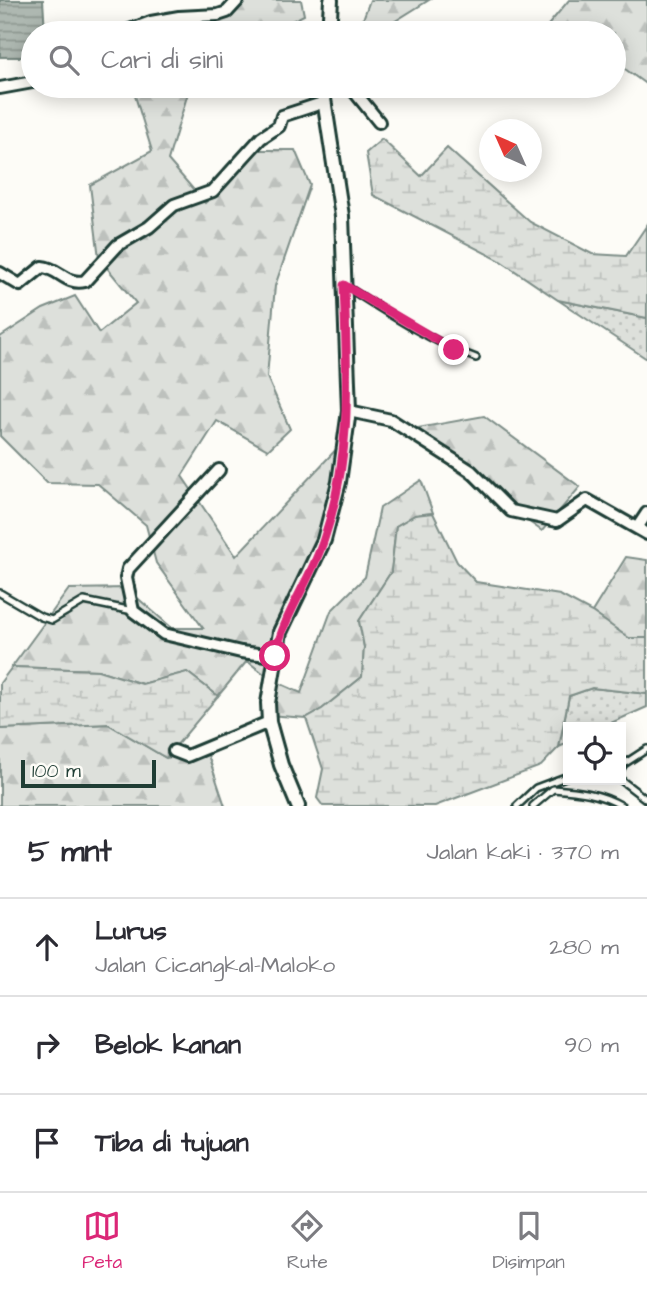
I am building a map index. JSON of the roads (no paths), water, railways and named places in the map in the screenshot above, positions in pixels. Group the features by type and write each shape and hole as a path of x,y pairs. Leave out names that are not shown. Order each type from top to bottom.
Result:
{"street":[{"path":"156,21 218,15 227,12 238,0"},
{"path":"330,21 331,0"},
{"path":"0,88 21,84"},
{"path":"298,806 281,765 269,722 268,703 275,656 288,612 324,540 340,482 349,411 342,216 322,98"},
{"path":"359,98 379,122"},
{"path":"0,273 20,285 42,267 49,267 70,281 85,281 118,245 149,227 174,205 213,191 261,138 279,126 282,116 322,103"},
{"path":"349,411 391,420 471,471 510,511 556,522 587,500 642,531 647,513"},
{"path":"219,470 128,569 126,578 133,611 164,635 241,652 275,656"},
{"path":"174,751 187,756 269,722"}],"lane":[{"path":"344,285 403,323 454,350 476,358"},
{"path":"0,593 41,617 52,620 84,601 133,611"},
{"path":"626,763 647,750"},
{"path":"517,806 536,788 563,778"},
{"path":"626,784 647,800"},
{"path":"533,806 553,789 589,793 608,798 622,806"}]}
